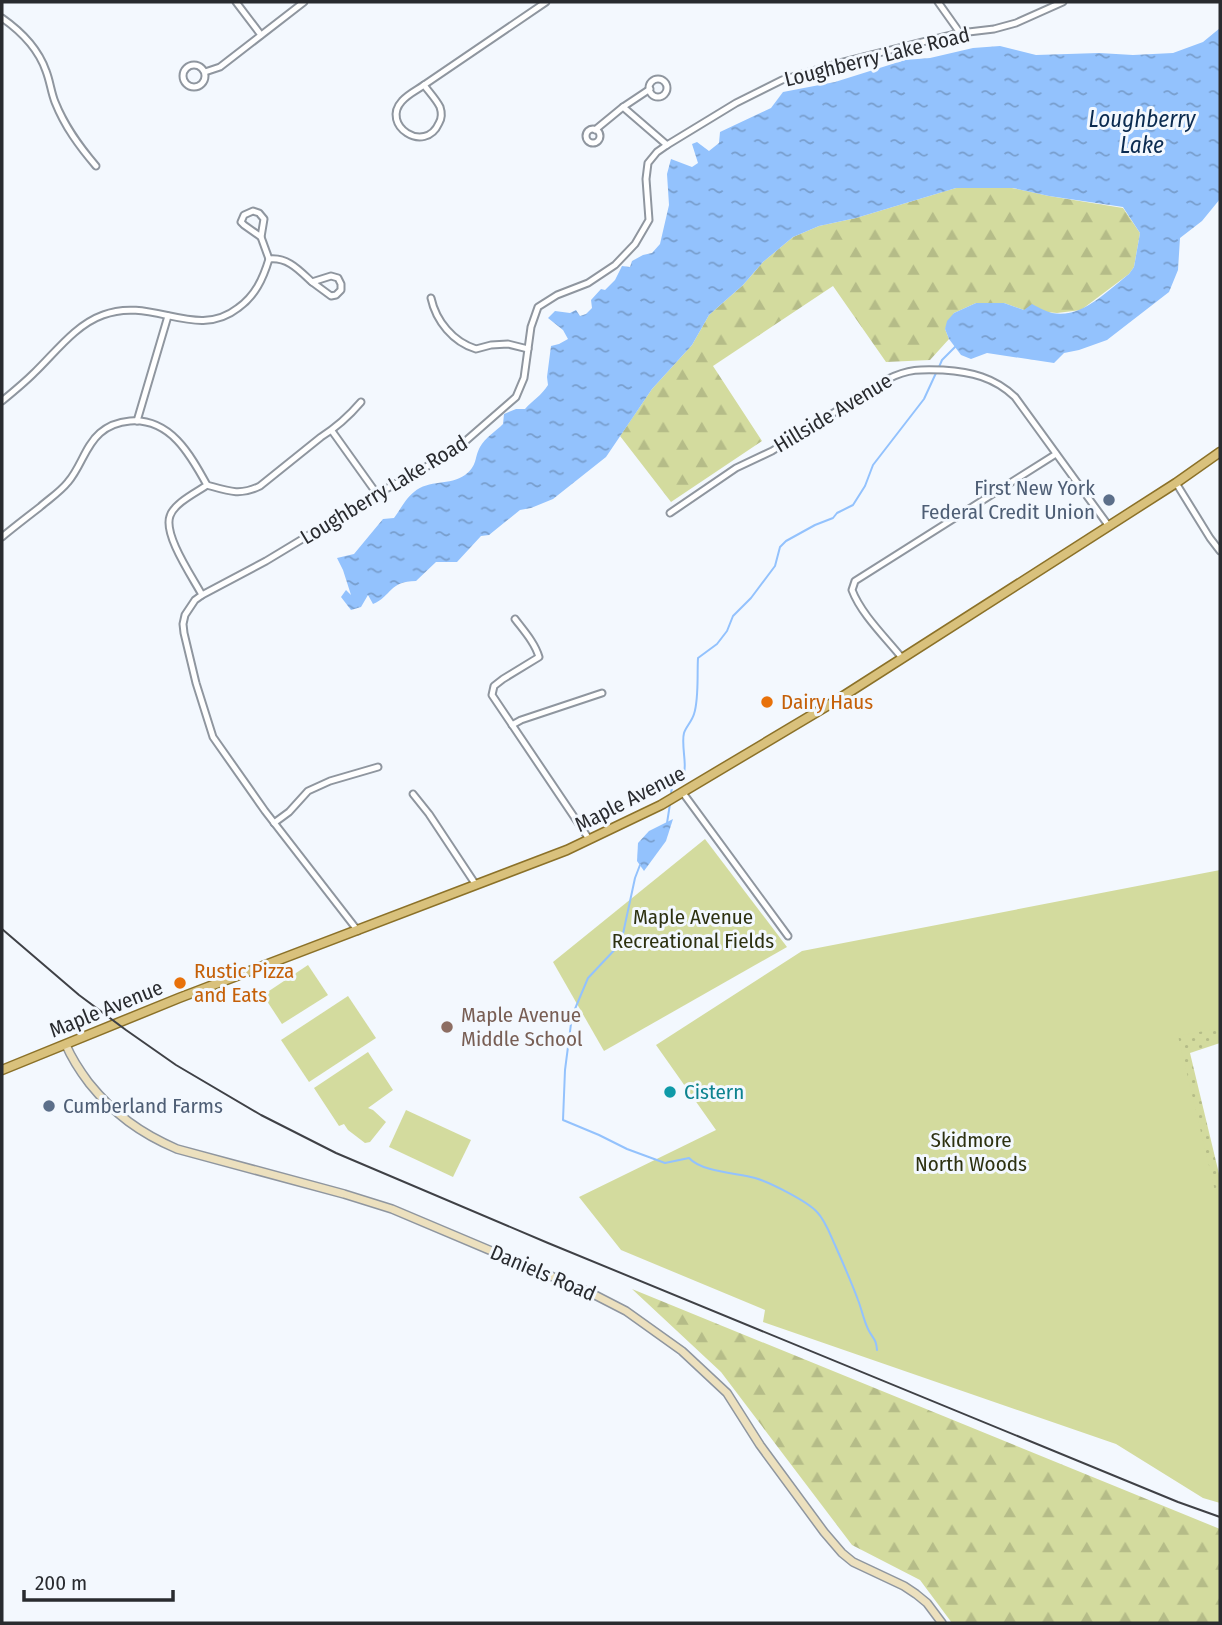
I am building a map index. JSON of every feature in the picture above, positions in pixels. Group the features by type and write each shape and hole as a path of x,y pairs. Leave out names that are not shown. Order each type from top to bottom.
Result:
{"main road":[{"name":"Maple Avenue","path":"2,1070 177,999 567,850 683,793 902,659 1220,452"}],"street":[{"path":"236,2 261,35"},
{"path":"205,72 220,67 304,2"},
{"path":"424,85 439,105 441,119 434,131 426,136 413,136 401,128 397,121 398,107 408,95 546,2"},
{"path":"938,2 960,33"},
{"name":"Loughberry Lake Road","path":"358,931 220,748 210,729 184,634 183,624 189,608 202,595 266,561 453,452 516,397 524,378 531,327 538,307 557,295 594,279 615,265 635,244 649,220 646,179 648,163 667,145 736,103 782,80 960,33 1016,23 1063,2"},
{"path":"2,19 21,32 40,56 55,102 65,122 74,139 96,166"},
{"path":"191,65 198,65 205,72 204,81 196,87 186,84 183,77 185,69 191,65"},
{"path":"595,130 650,89"},
{"path":"623,107 667,145"},
{"path":"2,401 66,341 90,321 103,315 127,309 205,321 223,318 234,312 260,284 269,259 261,237 264,219 253,211 244,215 241,222 261,237"},
{"path":"269,259 286,260 327,295 336,295 341,290 341,284 334,276 312,282"},
{"path":"431,298 445,327 460,342 476,349 508,344 528,349"},
{"path":"137,421 168,316"},
{"name":"Hillside Avenue","path":"670,513 736,468 772,451 888,379 905,371 937,370 983,376 1008,390 1108,526"},
{"path":"2,537 67,484 89,446 101,432 114,425 127,421 152,423 172,435 194,462 207,485 228,491 249,491 350,415 361,402"},
{"path":"331,430 377,494"},
{"path":"902,659 854,596 852,590 855,580 1056,454"},
{"path":"1176,483 1220,551"},
{"path":"202,595 174,542 169,529 169,518 175,508 207,485"},
{"path":"515,619 539,657 494,686 492,695 589,839"},
{"path":"512,725 602,693"},
{"path":"275,823 289,813 309,791 330,781 378,767"},
{"path":"683,793 788,936"},
{"path":"413,794 476,885"},
{"name":"Daniels Road","path":"66,1045 77,1066 100,1096 127,1121 156,1139 177,1149 392,1209 591,1293 636,1317 682,1351 727,1393 766,1454 842,1553 853,1562 916,1594 927,1603 942,1623"}],"green space":[{"path":"956,188 1012,188 1123,208 1140,233 1134,267 1129,274 1081,310 1057,313 1024,310 1004,303 976,303 954,313 945,329 949,339 930,360 886,362 833,286 713,366 762,441 671,502 620,436 652,389 692,345 709,315 793,237 819,226 856,218"},
{"name":"Maple Avenue Recreational Fields","path":"705,839 787,947 604,1051 553,962"},
{"name":"Skidmore North Woods","path":"1220,870 1220,1028 1178,1036 1220,1212 1220,1503 1203,1498 1116,1444 763,1322 765,1310 621,1250 579,1197 716,1130 656,1045 802,951"},
{"path":"308,965 328,995 282,1024 263,995"},
{"path":"348,996 376,1038 309,1082 281,1040"},
{"path":"1220,1023 1220,1043 1190,1053 1220,1178 1220,1232 1174,1034"},
{"path":"368,1052 393,1090 368,1108 386,1122 370,1142 365,1143 344,1124 339,1126 314,1088"},
{"path":"406,1110 471,1140 453,1177 389,1147"},
{"path":"632,1289 1220,1529 1220,1623 952,1623 920,1580 852,1545 721,1372"}],"water":[{"name":"Loughberry Lake","path":"1220,28 1220,199 1202,221 1180,238 1178,270 1169,292 1107,340 1064,353 1054,363 987,353 971,359 961,355 945,329 947,321 954,313 976,303 1004,303 1024,310 1032,304 1052,313 1063,314 1074,312 1094,302 1134,267 1140,233 1123,207 1013,188 956,188 856,218 819,226 793,237 709,315 692,345 652,389 606,457 553,499 520,510 489,535 481,536 457,562 436,562 416,581 401,583 373,604 368,595 361,607 351,610 341,597 346,590 351,595 337,558 354,554 383,519 394,518 408,497 420,488 465,475 474,465 482,444 503,424 504,414 525,409 546,389 551,346 568,339 563,330 548,318 555,311 570,313 576,310 580,316 586,314 592,308 591,300 615,280 622,266 630,267 632,261 652,253 660,244 669,205 667,174 671,159 692,167 698,163 692,144 697,142 709,151 719,143 720,132 771,108 783,92 835,82 905,60 1000,46 1036,55 1173,53 1203,42"},
{"path":"673,819 666,841 644,871 637,861 638,843 649,831"}],"waterway":[{"path":"939,367 956,346"},
{"path":"671,795 674,783 685,769 683,738 696,708 698,658 717,644 727,631 733,616 751,598 775,566 780,547 786,541 853,505 865,486 873,465 924,399 936,373"},
{"path":"667,823 670,804"},
{"path":"640,865 621,943 588,978 572,1016 565,1070 563,1120 665,1163 689,1158 711,1169 761,1180 788,1192 812,1208 825,1223 877,1350"}],"railway":[{"path":"2,929 79,995 176,1065 261,1115 336,1153 548,1243 1220,1517"}],"place":[{"name":"First New York Federal Credit Union","path":"1109,500"},
{"name":"Dairy Haus","path":"767,702"},
{"name":"Rustic Pizza and Eats","path":"180,983"},
{"name":"Maple Avenue Middle School","path":"447,1027"},
{"name":"Cistern","path":"670,1092"},
{"name":"Cumberland Farms","path":"49,1106"}]}
